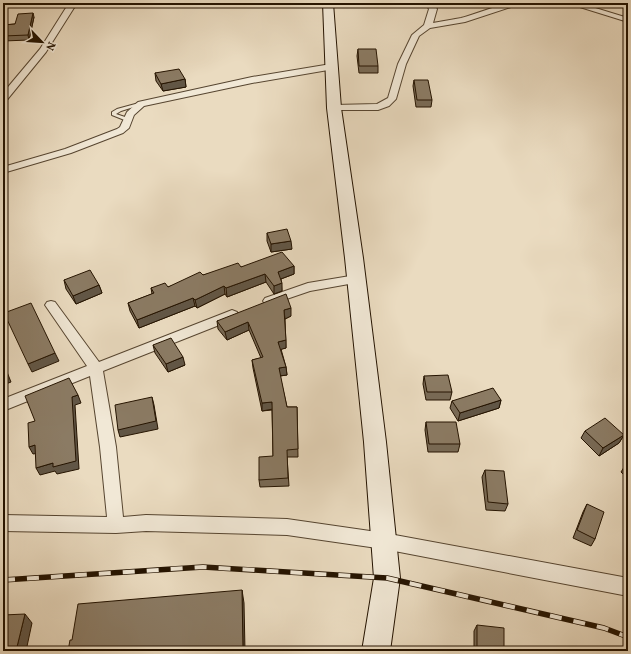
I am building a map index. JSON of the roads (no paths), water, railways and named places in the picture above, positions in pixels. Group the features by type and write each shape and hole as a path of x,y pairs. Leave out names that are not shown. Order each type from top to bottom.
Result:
{"street":[{"path":"3,99 43,50 73,3"},
{"path":"328,3 334,108 374,434 387,578 376,651"},
{"path":"428,26 433,9 429,3"},
{"path":"334,108 378,107 386,104 392,99 402,64 416,35 428,26 462,20 487,11 519,3"},
{"path":"571,3 628,20"},
{"path":"3,170 104,138 120,131 129,120 130,114 141,104 252,80 331,67"},
{"path":"260,305 308,287 356,279"},
{"path":"51,305 96,368 108,447 116,525"},
{"path":"3,405 247,310"},
{"path":"3,523 116,525 146,523 287,527 384,541 628,587"}],"lane":[{"path":"129,120 118,118 114,115 114,113 119,110 141,104"}],"railway":[{"path":"3,580 203,567 387,578 604,628 628,637"}]}
